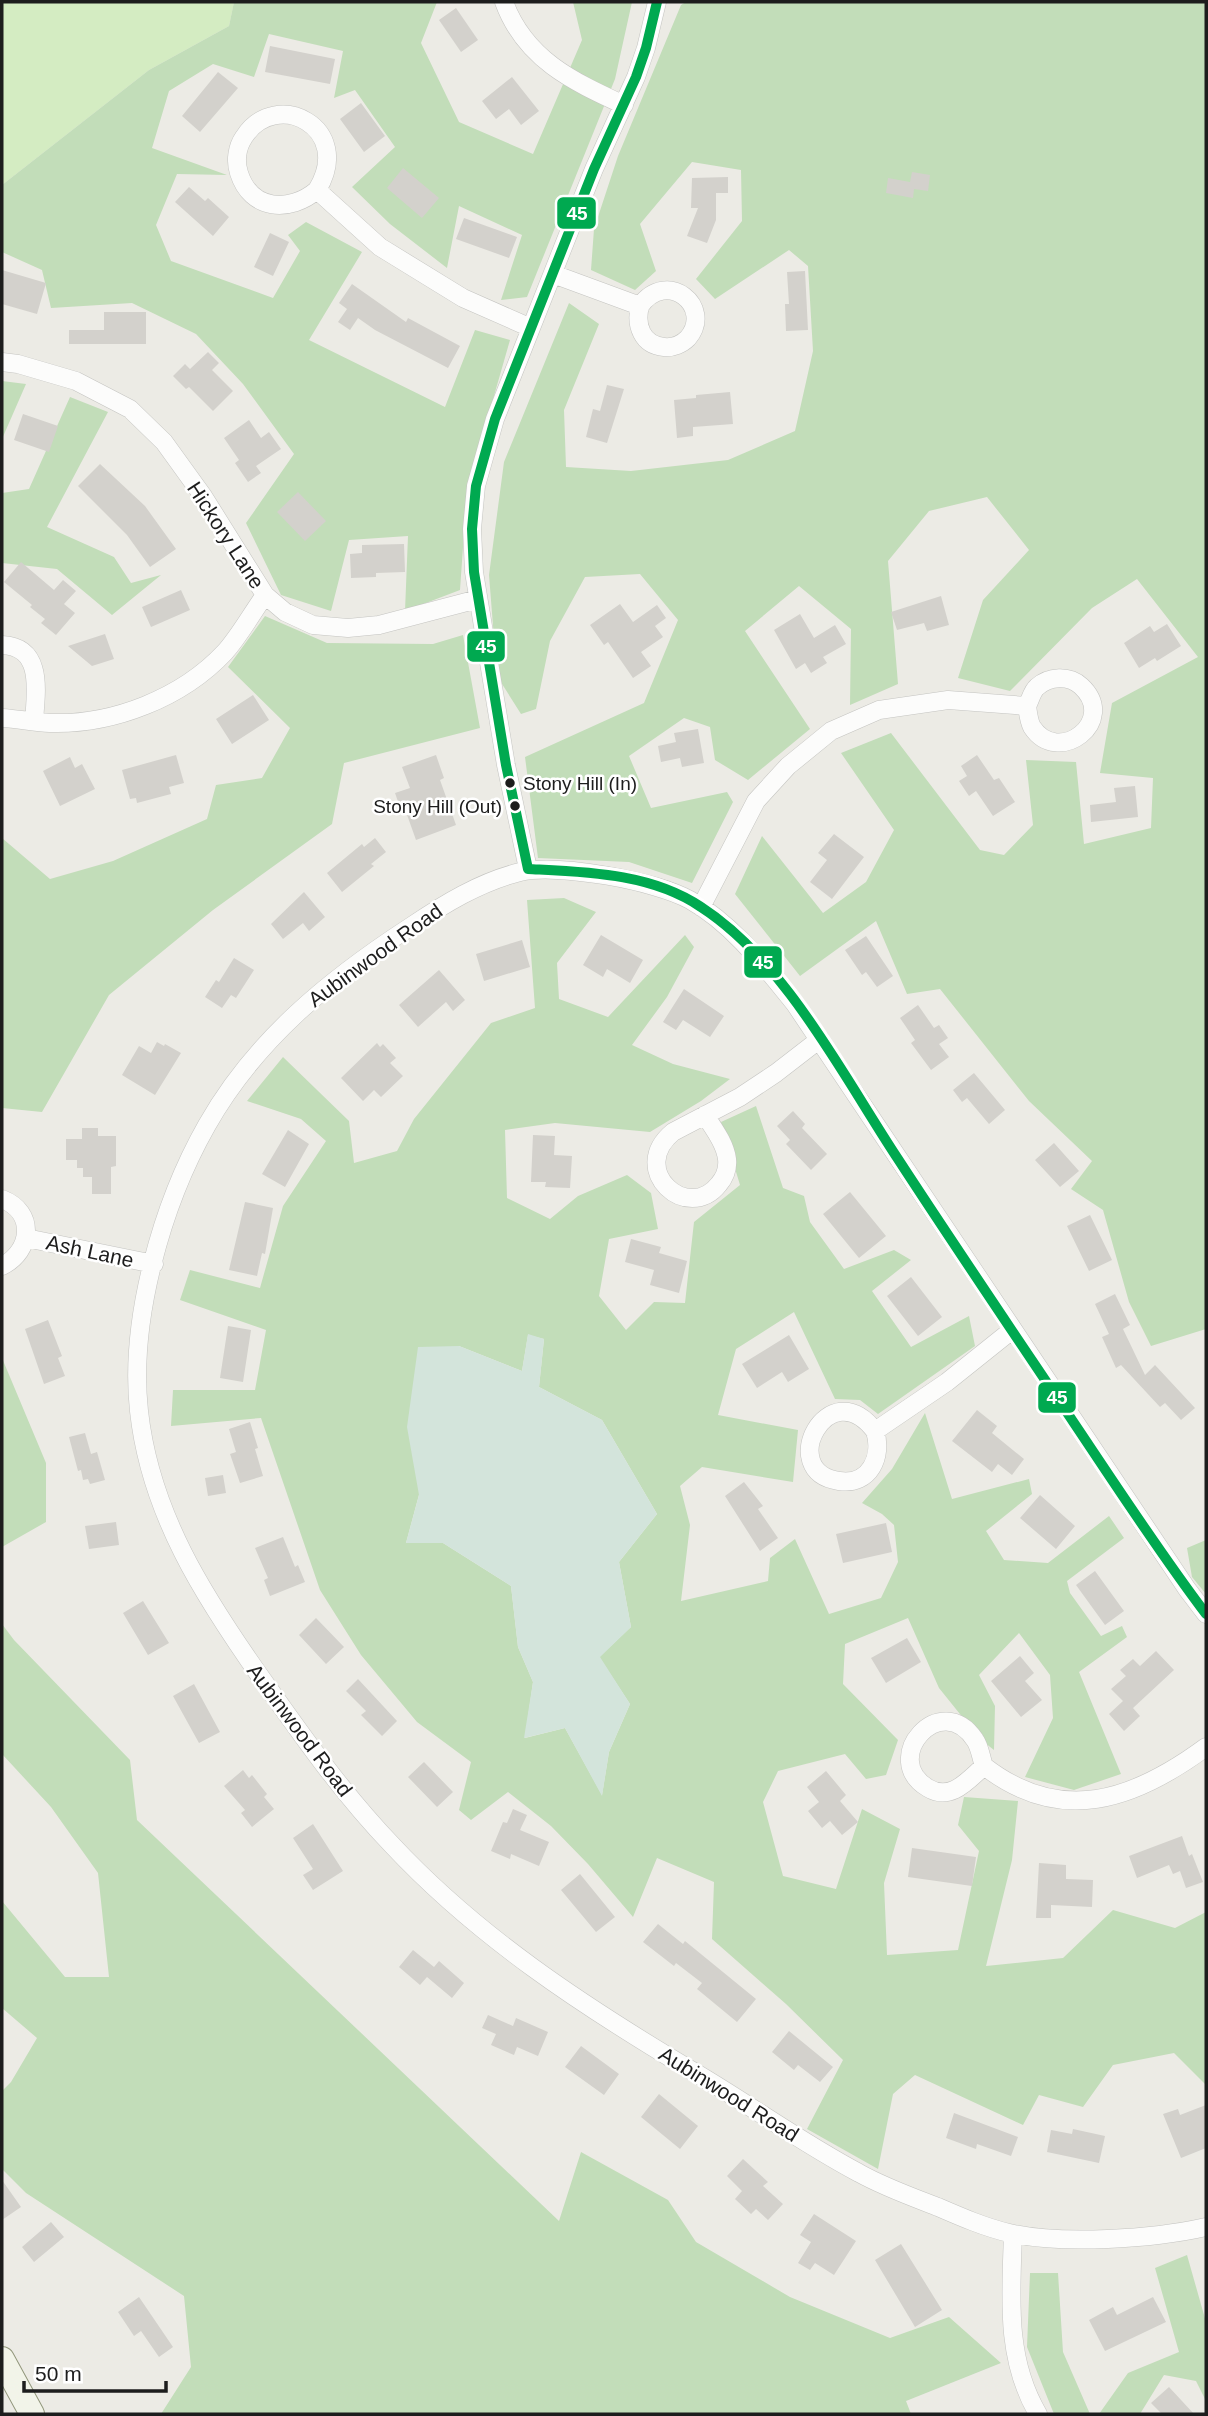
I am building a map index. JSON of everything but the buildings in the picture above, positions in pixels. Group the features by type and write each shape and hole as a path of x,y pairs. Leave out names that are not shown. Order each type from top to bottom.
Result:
{"main road":[{"path":"2,2359 32,2414"}],"street":[{"path":"504,2 512,23 535,51 573,81 624,105"},
{"path":"657,2 646,48 624,105 594,169 495,419 475,486 472,529 474,572 506,765 528,869 594,874 648,884 684,896 720,921 768,970 820,1040 1012,1330 1206,1614"},
{"path":"276,115 292,115 307,121 318,131 326,145 328,161 325,177 317,190 306,200 292,205 278,206 252,195 243,184 237,163 240,142 248,130 260,120 276,115"},
{"path":"317,190 380,247 463,298 531,328"},
{"path":"553,274 640,306"},
{"name":"Hickory Lane","path":"2,362 18,363 76,381 130,408 164,442 203,496 265,594 285,612 313,625 348,628 379,625 478,599"},
{"path":"2,718 51,723 106,718 146,705 186,684 225,652 265,594"},
{"path":"2,645 18,649 27,656 33,666 36,678 34,721"},
{"path":"701,907 757,801 788,765 831,731 879,710 948,700 1027,706"},
{"name":"Aubinwood Road","path":"528,869 495,879 458,896 369,954 328,985 278,1031 244,1069 206,1127 174,1198 154,1264 141,1319 137,1379 144,1442 165,1514 191,1570 224,1626 311,1748 363,1814 407,1861 453,1904 517,1957 590,2007 862,2175 969,2220 1013,2234 1047,2238 1173,2233 1206,2227"},
{"path":"705,1115 727,1157 726,1169 715,1189 694,1198 682,1197 671,1192 657,1173 658,1150 664,1140 673,1132 776,1073 820,1040"},
{"name":"Ash Lane","path":"2,1199 18,1209 23,1218 26,1238 21,1250 2,1266"},
{"name":"Ash Lane","path":"26,1238 154,1264"},
{"path":"875,1431 947,1382 1012,1330"},
{"path":"984,1766 951,1793 939,1793 928,1788 913,1771 909,1760 911,1747 916,1738 933,1723 944,1720 963,1725 977,1742 984,1766 1018,1788 1045,1798 1090,1799 1118,1795 1145,1786 1168,1774 1206,1747"},
{"path":"1013,2234 1012,2336 1023,2383 1038,2414"}],"green space":[{"path":"2,2 234,2 229,26 149,70 2,185"},
{"path":"234,2 437,2 421,43 459,122 533,154 582,40 573,2 632,2 615,79 527,297 501,300 522,235 459,206 447,268 390,224 352,187 395,147 355,90 334,98 343,51 269,34 254,77 213,64 169,91 152,148 227,175 177,174 156,225 171,261 273,298 300,251 288,235 306,222 362,252 309,340 445,407 475,330 510,340 467,490 460,590 405,611 408,536 349,540 331,611 281,595 246,523 294,454 243,384 196,334 132,303 51,308 42,270 2,252 2,185 149,70 229,26"},
{"path":"686,2 1206,2 1206,1329 1151,1346 1129,1302 1103,1210 1071,1189 1092,1161 1029,1101 940,989 907,994 876,921 800,976 735,894 762,836 823,913 866,882 894,830 841,753 891,733 980,850 1004,855 1033,825 1026,760 1076,762 1084,844 1151,828 1153,778 1100,773 1112,703 1198,657 1137,579 1092,608 1010,691 958,678 983,600 1029,550 987,497 929,511 888,561 898,684 850,705 851,629 799,586 745,631 810,729 748,780 715,760 710,727 684,718 629,756 651,808 727,792 733,802 692,883 629,862 538,858 525,757 644,703 678,620 640,574 585,577 550,641 536,709 521,714 497,676 489,575 504,462 569,303 599,324 564,410 566,467 631,471 728,460 795,431 813,351 808,266 789,250 715,299 696,279 742,221 741,170 692,162 640,224 656,271 635,290 591,270 594,229 618,156 681,5"},
{"path":"2,381 26,384 2,439"},
{"path":"70,397 108,412 47,527 114,557 131,583 161,575 112,615 57,569 2,563 2,493 29,489"},
{"path":"265,616 327,643 433,644 463,635 480,728 344,763 332,824 213,910 109,995 42,1112 2,1108 2,838 50,879 113,861 207,819 216,785 262,778 290,728 228,667"},
{"path":"564,898 596,912 557,963 559,999 608,1017 685,935 694,947 667,997 632,1045 673,1064 730,1079 701,1101 650,1132 555,1123 505,1130 507,1198 550,1219 578,1196 627,1175 651,1193 658,1229 609,1239 599,1296 626,1330 654,1302 685,1303 694,1222 740,1185 721,1122 756,1106 783,1188 804,1196 810,1222 844,1269 894,1250 911,1260 872,1291 911,1347 969,1316 975,1346 878,1414 860,1400 835,1399 794,1312 736,1349 718,1415 798,1430 793,1482 702,1467 680,1486 690,1525 681,1601 768,1581 770,1558 795,1539 829,1614 881,1598 898,1562 894,1525 882,1514 862,1503 892,1469 925,1413 952,1499 1029,1479 1032,1494 986,1531 1004,1560 1048,1563 1109,1516 1124,1538 1067,1581 1070,1593 1101,1636 1122,1626 1127,1637 1079,1672 1121,1774 1074,1790 1025,1777 1053,1718 1050,1675 1019,1633 979,1675 995,1706 994,1750 980,1739 939,1688 908,1618 845,1644 843,1684 898,1740 886,1775 866,1779 845,1754 778,1771 763,1802 783,1876 836,1889 862,1809 900,1829 884,1883 887,1955 958,1950 979,1851 958,1825 964,1797 1018,1801 1012,1860 986,1966 1063,1958 1113,1910 1175,1928 1206,1912 1206,2085 1174,2053 1113,2065 1083,2107 1039,2095 1023,2125 915,2075 893,2094 878,2169 807,2129 843,2060 786,2004 712,1939 714,1882 657,1858 633,1917 551,1826 508,1792 471,1820 459,1810 471,1762 417,1722 361,1655 320,1590 261,1418 171,1426 173,1390 255,1390 266,1330 180,1300 190,1270 260,1288 283,1206 326,1141 301,1119 247,1101 283,1057 349,1121 354,1163 397,1151 414,1119 491,1023 535,1008 527,900","holes":["528,1335 544,1339 539,1387 602,1420 657,1514 619,1562 631,1627 599,1657 630,1704 609,1752 602,1795 565,1728 525,1738 533,1682 518,1647 511,1586 443,1543 406,1543 459,1346 522,1371"]},
{"path":"2,1358 46,1463 46,1522 2,1547"},
{"path":"1206,1540 1206,1594 1192,1577 1187,1548"},
{"path":"2,1624 14,1640 130,1760 137,1820 559,2221 581,2152 668,2200 696,2242 790,2297 890,2338 949,2317 1001,2363 906,2401 911,2414 161,2414 191,2367 184,2296 26,2193 2,2169 2,2091 11,2082 37,2038 2,2008 2,1901 65,1977 109,1977 98,1873 51,1807 2,1754"},
{"path":"1187,2255 1206,2322 1206,2401 1196,2381 1164,2375 1140,2414 1099,2414 1128,2373 1179,2352 1155,2268"},
{"path":"1030,2273 1058,2273 1063,2352 1090,2414 1054,2414 1027,2347"}],"shaded area":[{"path":"528,1334 544,1339 539,1387 602,1420 657,1514 619,1562 631,1627 600,1657 630,1704 609,1752 602,1796 565,1728 524,1738 533,1682 518,1647 511,1586 443,1543 406,1543 419,1495 407,1427 418,1347 459,1346 522,1371"}],"transit line":[{"name":"45","path":"528,869 506,765 474,572 472,529 476,486 495,419 594,169 636,77 657,2"},
{"name":"45","path":"528,869 618,876 661,887 701,907 732,930 760,958 811,1023 986,1291 1206,1614"}],"place":[{"name":"Stony Hill (In)","path":"510,783"},
{"name":"Stony Hill (Out)","path":"515,806"}]}
